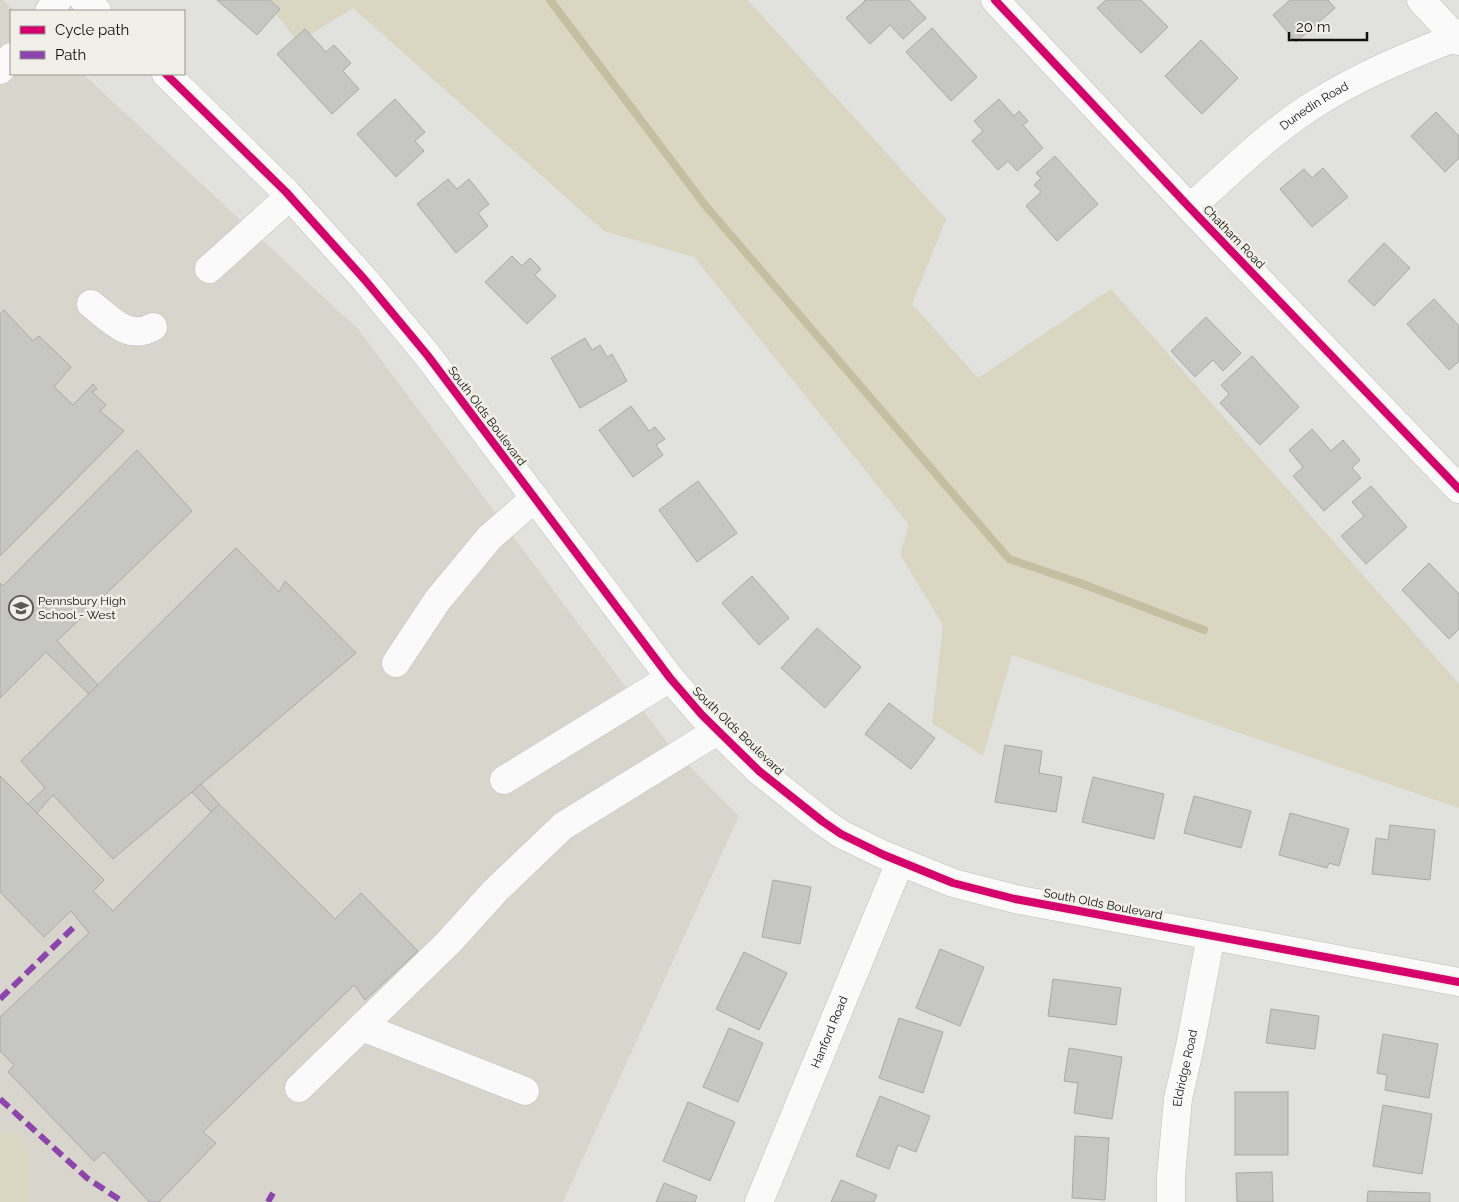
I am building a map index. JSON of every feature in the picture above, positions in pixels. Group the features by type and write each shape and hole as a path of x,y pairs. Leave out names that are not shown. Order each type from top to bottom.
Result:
{"street":[{"path":"50,10 58,0"},
{"path":"84,0 96,10"},
{"name":"Chatham Road","path":"995,0 1190,208 1459,489"},
{"path":"1421,0 1458,38"},
{"name":"Dunedin Road","path":"1190,208 1263,143 1312,105 1398,60 1458,38"},
{"path":"0,70 10,58"},
{"name":"South Olds Boulevard","path":"167,75 290,196 365,280 428,356 670,678 717,731 759,771 822,821 841,834 900,862 953,883 1015,899 1459,982"},
{"path":"209,268 290,196"},
{"path":"91,304 116,324 132,332 144,332 153,326"},
{"path":"396,663 437,600 490,537 535,498"},
{"path":"504,780 670,678"},
{"path":"299,1088 369,1030 496,890 564,826 717,731"},
{"name":"Hanford Road","path":"759,1202 900,862"},
{"name":"Eldridge Road","path":"1171,1202 1171,1176 1178,1100 1211,936"},
{"path":"369,1030 525,1091"}],"shaded area":[{"path":"0,0 3,0 14,10 10,10 10,75 84,75 358,329 669,745 739,816 563,1202 0,1202"},
{"path":"272,0 748,0 946,219 912,304 978,378 1111,289 1459,684 1459,808 1012,655 983,756 932,723 943,625 900,554 909,525 694,257 604,231 353,8 298,42 269,5"},
{"path":"0,1133 16,1135 25,1142 28,1154 31,1202 0,1202"}],"building":[{"path":"217,0 270,0 280,9 257,35"},
{"path":"864,0 909,0 926,18 903,39 890,25 870,44 846,18"},
{"path":"1106,0 1141,0 1168,27 1141,53 1097,8"},
{"path":"1290,0 1328,0 1335,8 1296,42 1273,15"},
{"path":"932,28 977,77 951,101 906,52"},
{"path":"305,29 326,52 334,45 351,63 343,71 359,89 332,114 277,54"},
{"path":"1201,40 1238,78 1202,114 1165,76"},
{"path":"395,99 425,132 415,141 424,151 396,177 357,134"},
{"path":"999,99 1014,116 1019,111 1028,121 1023,125 1043,148 1017,171 1008,161 998,170 972,141 983,131 974,121"},
{"path":"1436,112 1459,136 1459,158 1445,172 1411,136"},
{"path":"1055,156 1098,204 1057,241 1026,206 1041,192 1034,185 1041,178 1036,173"},
{"path":"1323,168 1348,197 1312,227 1280,189 1304,169 1312,178"},
{"path":"448,179 457,189 469,179 489,204 478,213 488,226 456,253 417,204"},
{"path":"1384,243 1410,268 1374,306 1348,281"},
{"path":"512,256 522,266 530,258 541,269 535,275 556,296 527,324 485,282"},
{"path":"1434,299 1459,326 1459,361 1449,370 1407,324"},
{"path":"4,310 33,341 39,336 71,367 54,387 73,405 93,384 97,389 92,392 106,405 100,411 124,431 0,556 0,314"},
{"path":"1206,317 1241,353 1223,371 1213,360 1195,377 1171,351"},
{"path":"585,338 592,350 600,345 607,357 612,354 627,381 580,408 551,358"},
{"path":"1252,356 1299,407 1260,445 1220,403 1229,394 1221,385"},
{"path":"631,406 649,431 655,427 665,439 656,445 663,455 633,477 599,430"},
{"path":"1312,429 1331,451 1343,440 1360,460 1352,468 1361,478 1324,511 1293,476 1303,467 1289,450"},
{"path":"137,450 192,511 57,641 98,685 89,694 46,652 0,698 0,583 3,586"},
{"path":"698,481 737,533 697,562 659,510"},
{"path":"1371,486 1407,527 1366,564 1341,536 1364,516 1352,502"},
{"path":"236,548 279,592 285,581 356,653 113,859 53,795 37,813 28,804 45,788 21,761"},
{"path":"1429,563 1459,594 1459,629 1449,639 1402,590"},
{"path":"752,576 789,618 759,645 722,603"},
{"path":"817,628 861,667 825,708 781,668"},
{"path":"889,703 935,738 911,769 865,734"},
{"path":"1005,745 1042,751 1039,773 1062,777 1056,812 995,802"},
{"path":"0,776 104,880 93,891 113,911 219,804 335,919 361,893 418,951 365,1000 354,985 203,1132 216,1143 159,1202 149,1202 104,1152 94,1161 8,1072 14,1065 0,1051 0,1017 89,933 71,911 44,937 0,892"},
{"path":"1093,777 1164,794 1154,839 1082,822"},
{"path":"201,784 219,804 211,812 192,792"},
{"path":"1194,796 1251,811 1241,848 1184,833"},
{"path":"1290,813 1349,829 1339,866 1329,863 1327,868 1279,855"},
{"path":"1390,825 1435,830 1430,880 1372,874 1376,838 1388,840"},
{"path":"773,880 811,887 800,944 762,937"},
{"path":"940,949 984,967 960,1026 916,1008"},
{"path":"744,952 787,973 759,1030 716,1009"},
{"path":"1053,979 1121,988 1116,1025 1048,1016"},
{"path":"1271,1009 1319,1016 1315,1049 1266,1043"},
{"path":"899,1018 943,1032 923,1093 879,1078"},
{"path":"729,1028 763,1043 738,1102 703,1087"},
{"path":"1383,1034 1438,1044 1429,1098 1385,1090 1387,1075 1377,1073"},
{"path":"1069,1048 1122,1057 1112,1119 1074,1113 1078,1083 1064,1081"},
{"path":"1235,1092 1288,1092 1288,1155 1235,1155"},
{"path":"880,1096 930,1116 916,1152 898,1145 889,1169 856,1156"},
{"path":"688,1102 735,1122 710,1181 663,1161"},
{"path":"1383,1105 1432,1114 1422,1174 1373,1166"},
{"path":"1075,1136 1109,1138 1105,1200 1072,1198"},
{"path":"1272,1172 1273,1202 1237,1202 1236,1173"},
{"path":"841,1180 877,1195 874,1202 831,1202"},
{"path":"664,1183 697,1196 695,1202 656,1202"},
{"path":"1368,1191 1430,1193 1430,1202 1367,1202"}],"waterway":[{"path":"550,0 705,205 1009,559 1080,583 1204,630"}],"marked path":[{"path":"0,999 77,924"},
{"path":"0,1099 87,1178 123,1202"},
{"path":"268,1202 273,1193"}],"cycle path":[{"path":"995,0 1190,208 1459,489"},
{"path":"167,75 286,192 365,280 428,356 670,678 702,715 759,771 822,821 841,834 884,855 953,883 1015,899 1459,982"}],"place":[{"name":"Pennsbury High School - West","path":"21,608"}]}
